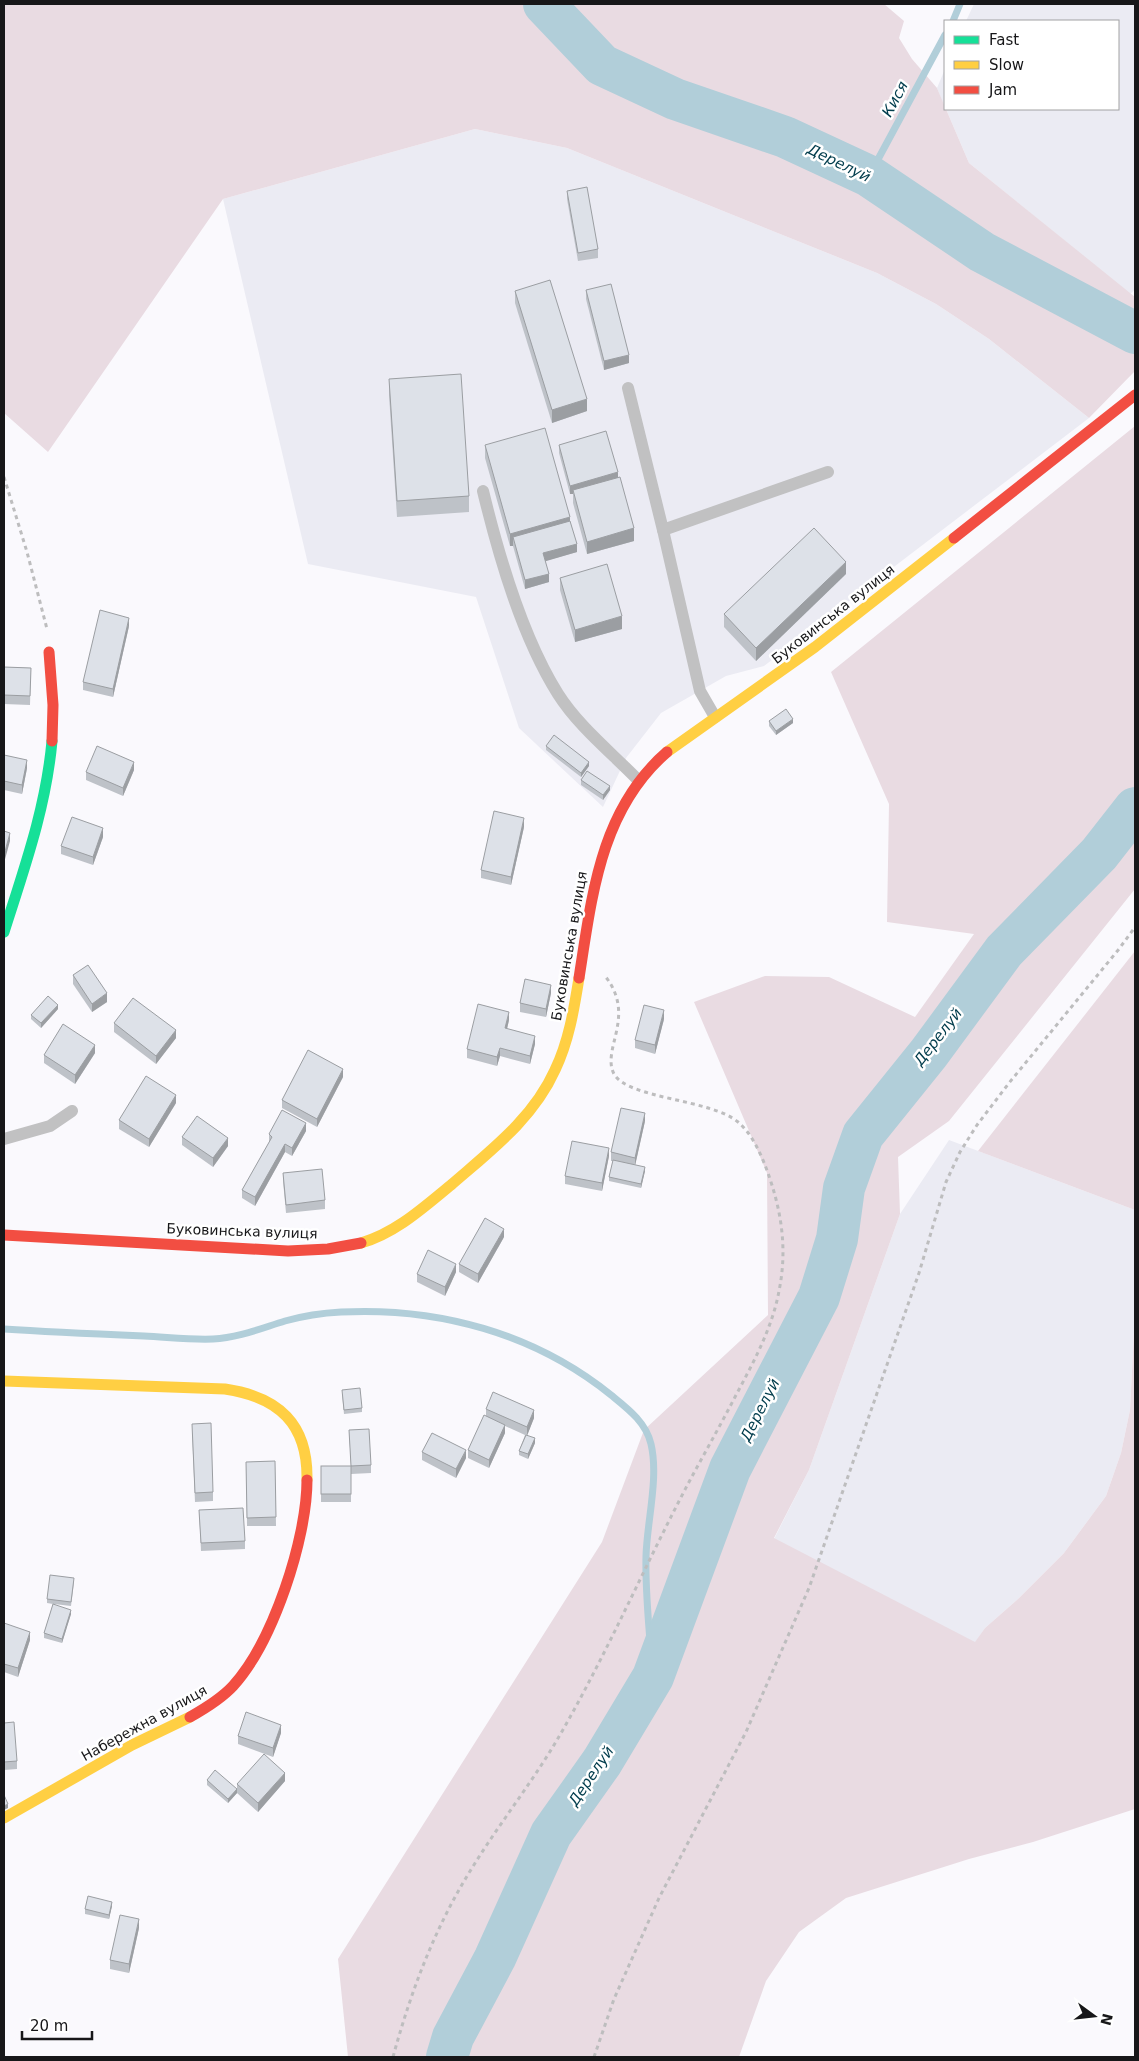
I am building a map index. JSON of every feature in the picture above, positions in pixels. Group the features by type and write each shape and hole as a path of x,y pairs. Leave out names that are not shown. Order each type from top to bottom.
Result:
{"street":[{"name":"Буковинська вулиця","path":"4,1235 288,1250 341,1247 378,1236 423,1206 493,1150 528,1116 556,1071 566,1046 584,952 592,890 600,862 617,818 639,781 666,754 715,717 771,680 828,638 1135,395"},
{"path":"4,932 36,832 46,793 53,719 49,652"},
{"name":"Набережна вулиця","path":"4,1381 188,1387 235,1390 254,1395 278,1408 296,1428 305,1455 307,1484 302,1530 285,1587 261,1645 234,1685 202,1711 132,1745 4,1818"}],"lane":[{"path":"628,388 700,691 715,717"},
{"path":"663,530 828,472"},
{"path":"483,491 492,528 514,596 542,664 559,695 570,710 639,781"},
{"path":"4,1139 50,1126 72,1111"}],"path":[{"path":"4,477 42,604 49,652"},
{"path":"594,2057 614,1999 659,1898 746,1732 809,1588 919,1273 946,1182 960,1152 977,1125 1009,1083 1120,950 1135,927"},
{"path":"393,2057 419,1975 448,1910 471,1870 536,1774 574,1711 679,1501 756,1357 769,1326 779,1293 783,1266 784,1240 782,1220 776,1195 756,1146 746,1131 730,1116 708,1107 636,1089 617,1079 612,1070 611,1059 619,1026 618,1002 608,980 584,952"}],"shaded area":[{"path":"4,4 884,4 904,21 899,38 912,59 937,88 944,104 944,110 946,110 969,163 1135,297 1135,371 1089,418 989,339 936,304 877,273 567,148 475,129 223,199 48,452 4,413"},
{"path":"974,4 1135,4 1135,290 1130,294 969,163 946,110 1119,110 1119,20 966,20"},
{"path":"944,71 944,106 937,88"},
{"path":"475,129 567,148 877,273 936,304 989,339 1089,418 764,666 726,676 661,713 626,758 603,807 519,728 476,597 308,564 223,199"},
{"path":"1135,426 1135,889 949,1121 898,1157 900,1214 809,1470 774,1538 975,1642 985,1628 1019,1598 1064,1553 1106,1496 1121,1453 1130,1410 1135,1313 1135,1809 1033,1842 969,1859 846,1898 799,1932 766,1981 739,2057 348,2057 338,1959 602,1542 644,1430 768,1315 767,1173 694,1002 765,976 829,977 915,1017 974,934 887,922 889,804 831,672"},
{"path":"1135,951 1135,1210 978,1151"},
{"path":"949,1140 1135,1210 1135,1313 1130,1410 1121,1453 1106,1496 1064,1553 1019,1598 985,1628 975,1643 774,1539 809,1470 900,1214"}],"building":[{"path":"587,187 598,249 578,253 567,191"},
{"path":"550,280 587,399 552,410 515,291"},
{"path":"611,284 629,355 604,361 586,290"},
{"path":"461,374 469,496 397,501 389,379"},
{"path":"545,428 570,517 510,534 485,445"},
{"path":"606,431 618,472 570,486 559,445"},
{"path":"620,477 634,528 587,542 573,490"},
{"path":"570,521 577,544 543,553 549,574 525,580 513,537"},
{"path":"814,528 846,562 756,648 724,614"},
{"path":"607,564 622,616 575,630 560,578"},
{"path":"100,610 129,618 113,689 83,682"},
{"path":"4,667 31,668 30,696 4,695"},
{"path":"786,709 793,719 776,731 769,721"},
{"path":"554,735 589,762 581,773 546,746"},
{"path":"97,746 134,762 123,788 86,772"},
{"path":"4,755 27,760 22,785 4,781"},
{"path":"587,771 610,786 603,795 581,780"},
{"path":"494,811 524,818 511,877 481,870"},
{"path":"72,817 103,828 93,857 61,846"},
{"path":"4,831 10,833 4,855"},
{"path":"88,965 107,993 92,1004 73,975"},
{"path":"525,979 551,985 546,1009 520,1003"},
{"path":"48,996 58,1005 41,1023 31,1015"},
{"path":"133,998 176,1030 156,1056 114,1023"},
{"path":"478,1004 509,1012 505,1028 535,1036 530,1056 500,1048 497,1057 467,1049"},
{"path":"644,1005 664,1010 655,1045 635,1040"},
{"path":"63,1024 95,1045 75,1075 44,1055"},
{"path":"308,1050 343,1069 317,1119 282,1100"},
{"path":"146,1076 176,1095 149,1139 119,1120"},
{"path":"621,1108 645,1113 635,1158 611,1152"},
{"path":"282,1110 306,1123 292,1148 285,1144 255,1197 242,1190 272,1137 269,1134"},
{"path":"197,1116 228,1138 213,1158 182,1137"},
{"path":"572,1141 609,1148 602,1183 565,1176"},
{"path":"613,1160 645,1167 641,1184 609,1177"},
{"path":"322,1169 325,1200 286,1205 283,1173"},
{"path":"485,1218 504,1229 478,1274 459,1264"},
{"path":"428,1250 456,1264 445,1287 417,1274"},
{"path":"360,1388 362,1408 344,1410 342,1390"},
{"path":"493,1392 534,1410 527,1427 486,1409"},
{"path":"484,1415 505,1425 489,1460 468,1450"},
{"path":"211,1423 213,1492 195,1493 192,1424"},
{"path":"369,1429 371,1465 351,1466 349,1430"},
{"path":"432,1433 466,1450 456,1469 422,1452"},
{"path":"526,1435 535,1438 528,1454 519,1451"},
{"path":"275,1461 276,1517 247,1518 246,1462"},
{"path":"321,1466 351,1466 351,1494 321,1494"},
{"path":"243,1508 245,1541 201,1543 199,1510"},
{"path":"50,1575 74,1578 71,1602 47,1599"},
{"path":"53,1604 71,1610 62,1639 44,1633"},
{"path":"4,1623 30,1632 18,1668 4,1664"},
{"path":"246,1712 281,1725 273,1748 238,1736"},
{"path":"14,1722 17,1761 4,1762 4,1723"},
{"path":"264,1754 285,1773 258,1803 237,1784"},
{"path":"215,1770 237,1789 228,1799 207,1780"},
{"path":"4,1795 8,1804 4,1806"},
{"path":"88,1896 112,1902 109,1915 85,1909"},
{"path":"120,1915 139,1919 129,1964 110,1960"}],"waterway":[{"name":"Дерелуй","path":"544,4 602,65 675,99 785,137 869,176 982,252 1135,333"},
{"name":"Кися","path":"953,20 960,4"},
{"name":"Кися","path":"869,176 944,37"},
{"name":"Дерелуй","path":"447,2057 453,2037 495,1958 551,1834 602,1762 653,1677 730,1469 819,1297 837,1239 844,1188 863,1135 929,1053 1004,951 1099,854 1135,808"},
{"path":"4,1329 213,1339 241,1335 285,1321 313,1315 341,1312 377,1312 413,1314 483,1328 517,1340 550,1355 581,1373 617,1400 635,1416 649,1436 654,1471 646,1571 653,1677"}],"traffic: fast":[{"path":"4,932 39,814 45,790 52,741"}],"traffic: slow":[{"path":"667,752 815,647 954,538"},
{"path":"361,1243 386,1233 420,1210 495,1147 523,1119 546,1088 560,1059 570,1025 579,978"},
{"path":"4,1381 225,1389 244,1393 261,1399 287,1416 296,1429 302,1443 306,1460 307,1480"},
{"path":"4,1818 132,1745 190,1717"}],"traffic: jam":[{"path":"954,538 1135,395"},
{"path":"49,652 53,705 52,741"},
{"path":"579,978 595,886 613,827 627,800 645,775 667,752"},
{"path":"4,1235 288,1251 328,1249 361,1243"},
{"path":"190,1717 213,1703 233,1686 248,1667 261,1644 274,1617 294,1560 301,1531 307,1480"}]}
